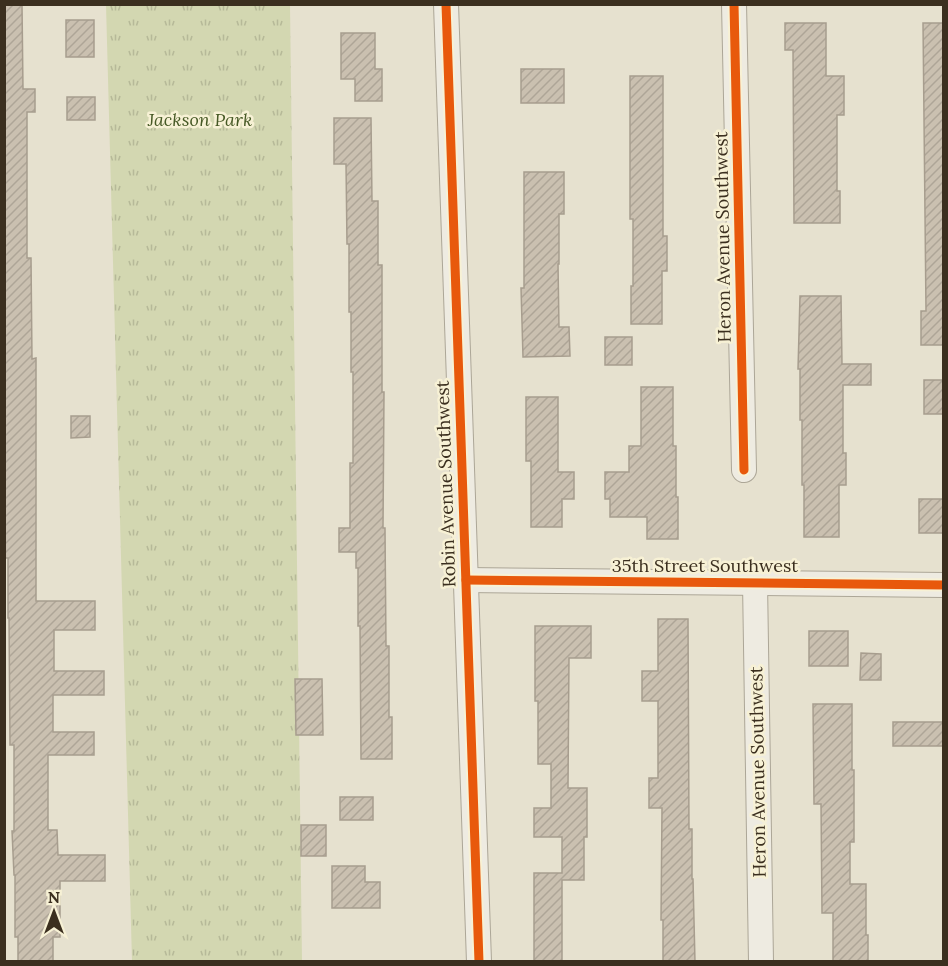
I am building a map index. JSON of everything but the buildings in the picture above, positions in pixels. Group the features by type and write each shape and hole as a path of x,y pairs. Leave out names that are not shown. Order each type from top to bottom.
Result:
{"street":[{"name":"Robin Avenue Southwest","path":"446,4 479,962"},
{"name":"Heron Avenue Southwest","path":"734,4 744,470"},
{"name":"35th Street Southwest","path":"466,580 944,585"},
{"name":"Heron Avenue Southwest","path":"755,582 761,962"}],"green space":[{"name":"Jackson Park","path":"106,5 290,5 302,961 132,961"}],"cycle path":[{"path":"446,4 479,962"},
{"path":"734,4 744,470"},
{"path":"466,580 944,585"}]}
